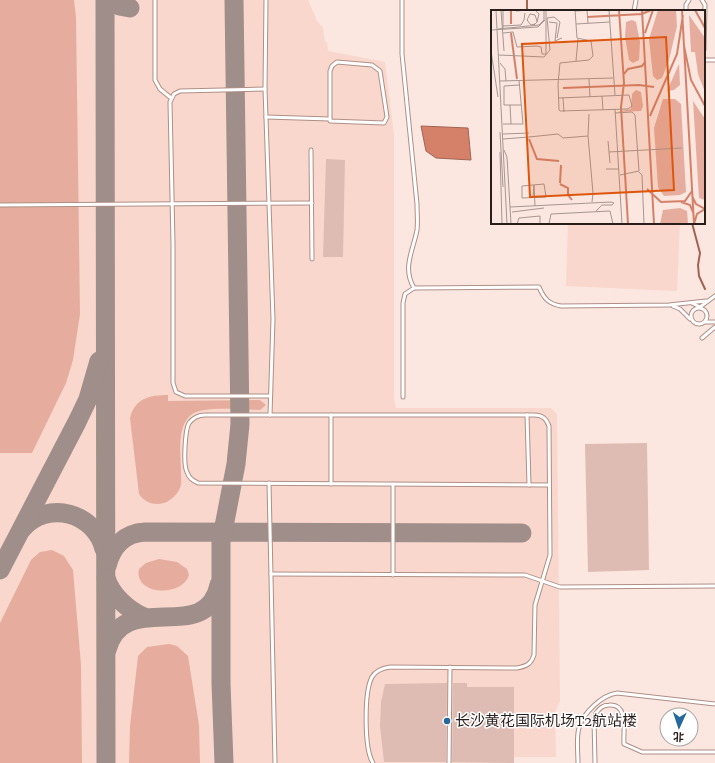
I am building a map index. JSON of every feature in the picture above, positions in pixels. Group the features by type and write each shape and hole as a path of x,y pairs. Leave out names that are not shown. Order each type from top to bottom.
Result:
{"lane":[{"path":"155,0 155,80 160,89 171,98"},
{"path":"266,0 265,89 273,319 270,414"},
{"path":"402,0 402,54 417,204 417,228 408,269 408,278 414,288"},
{"path":"634,10 636,0"},
{"path":"686,10 686,5 689,0"},
{"path":"702,0 705,5 705,10"},
{"path":"266,117 330,119 330,121 384,123 386,117 382,73 379,69 372,65 337,62 332,66 330,71 330,119"},
{"path":"265,89 180,91 174,94 171,98 169,108 172,204 174,388 176,392 185,396 270,396"},
{"path":"311,150 312,259"},
{"path":"0,205 312,203"},
{"path":"403,397 403,302 405,294 414,288 539,287 547,301 554,305 669,306 706,301"},
{"path":"692,321 692,311 715,296"},
{"path":"692,303 705,309 708,314 705,322"},
{"path":"669,306 680,308 692,321 699,324 705,322 715,322"},
{"path":"702,338 715,327"},
{"path":"527,414 529,485"},
{"path":"373,763 368,754 367,697 369,685 375,673 386,668 517,668 528,665 532,661 534,655 535,605 550,555 549,426 547,421 540,415 527,414 205,415 196,417 187,427 185,466 189,478 198,482 549,485"},
{"path":"331,415 331,484"},
{"path":"269,483 275,763"},
{"path":"393,484 393,575"},
{"path":"271,574 525,575 560,587 715,586"},
{"path":"449,763 450,668"},
{"path":"578,763 578,728 594,705 608,694 617,692 715,704"},
{"path":"595,763 594,719 596,712 606,705 612,705 621,709 623,715 624,744 642,752 715,752"}],"shaded area":[{"path":"0,0 308,0 317,21 323,28 328,51 385,62 394,135 394,398 396,408 551,408 557,414 560,701 555,712 556,757 514,757 514,763 0,763"},
{"path":"0,0 74,0 76,17 80,314 73,360 66,383 32,453 0,453"},
{"path":"421,126 468,128 471,160 436,158 426,151"},
{"path":"568,224 680,224 677,291 566,286"},
{"path":"168,395 168,401 260,400 266,405 260,410 214,409 204,410 191,415 186,420 181,434 180,488 172,499 161,504 155,504 144,499 139,494 130,418 132,411 139,402 149,397"},
{"path":"52,550 64,556 73,570 81,665 82,763 0,763 0,623 31,560 40,552"},
{"path":"159,559 177,562 187,569 189,575 185,582 169,590 150,588 143,584 139,578 139,569 146,563"},
{"path":"169,644 177,646 188,656 199,725 200,763 129,763 130,726 138,656 147,647"}],"building":[{"path":"326,159 345,160 343,257 323,257"},
{"path":"647,443 649,570 588,572 585,444"},
{"path":"447,683 446,762 384,762 380,726 381,702 385,684"},
{"path":"453,683 467,683 467,687 514,687 514,763 452,762"}],"waterway":[{"path":"527,0 527,10"},
{"path":"692,224 700,253 698,265 699,276 705,289"}],"taxiway":[{"path":"105,0 106,763"},
{"path":"111,0 119,6 130,8"},
{"path":"224,763 221,683 221,542 236,464 240,424 234,0"},
{"path":"0,570 88,399 99,361"},
{"path":"22,529 33,520 45,514 69,514 81,519 91,526 99,537 104,549"},
{"path":"107,566 112,552 120,542 131,535 145,532 522,533"},
{"path":"106,578 116,596 126,606 144,617"},
{"path":"107,650 116,632 129,622 146,618 182,616 198,612 211,603 219,585"}],"place":[{"name":"长沙黄花国际机场T2航站楼","path":"447,721"}]}
